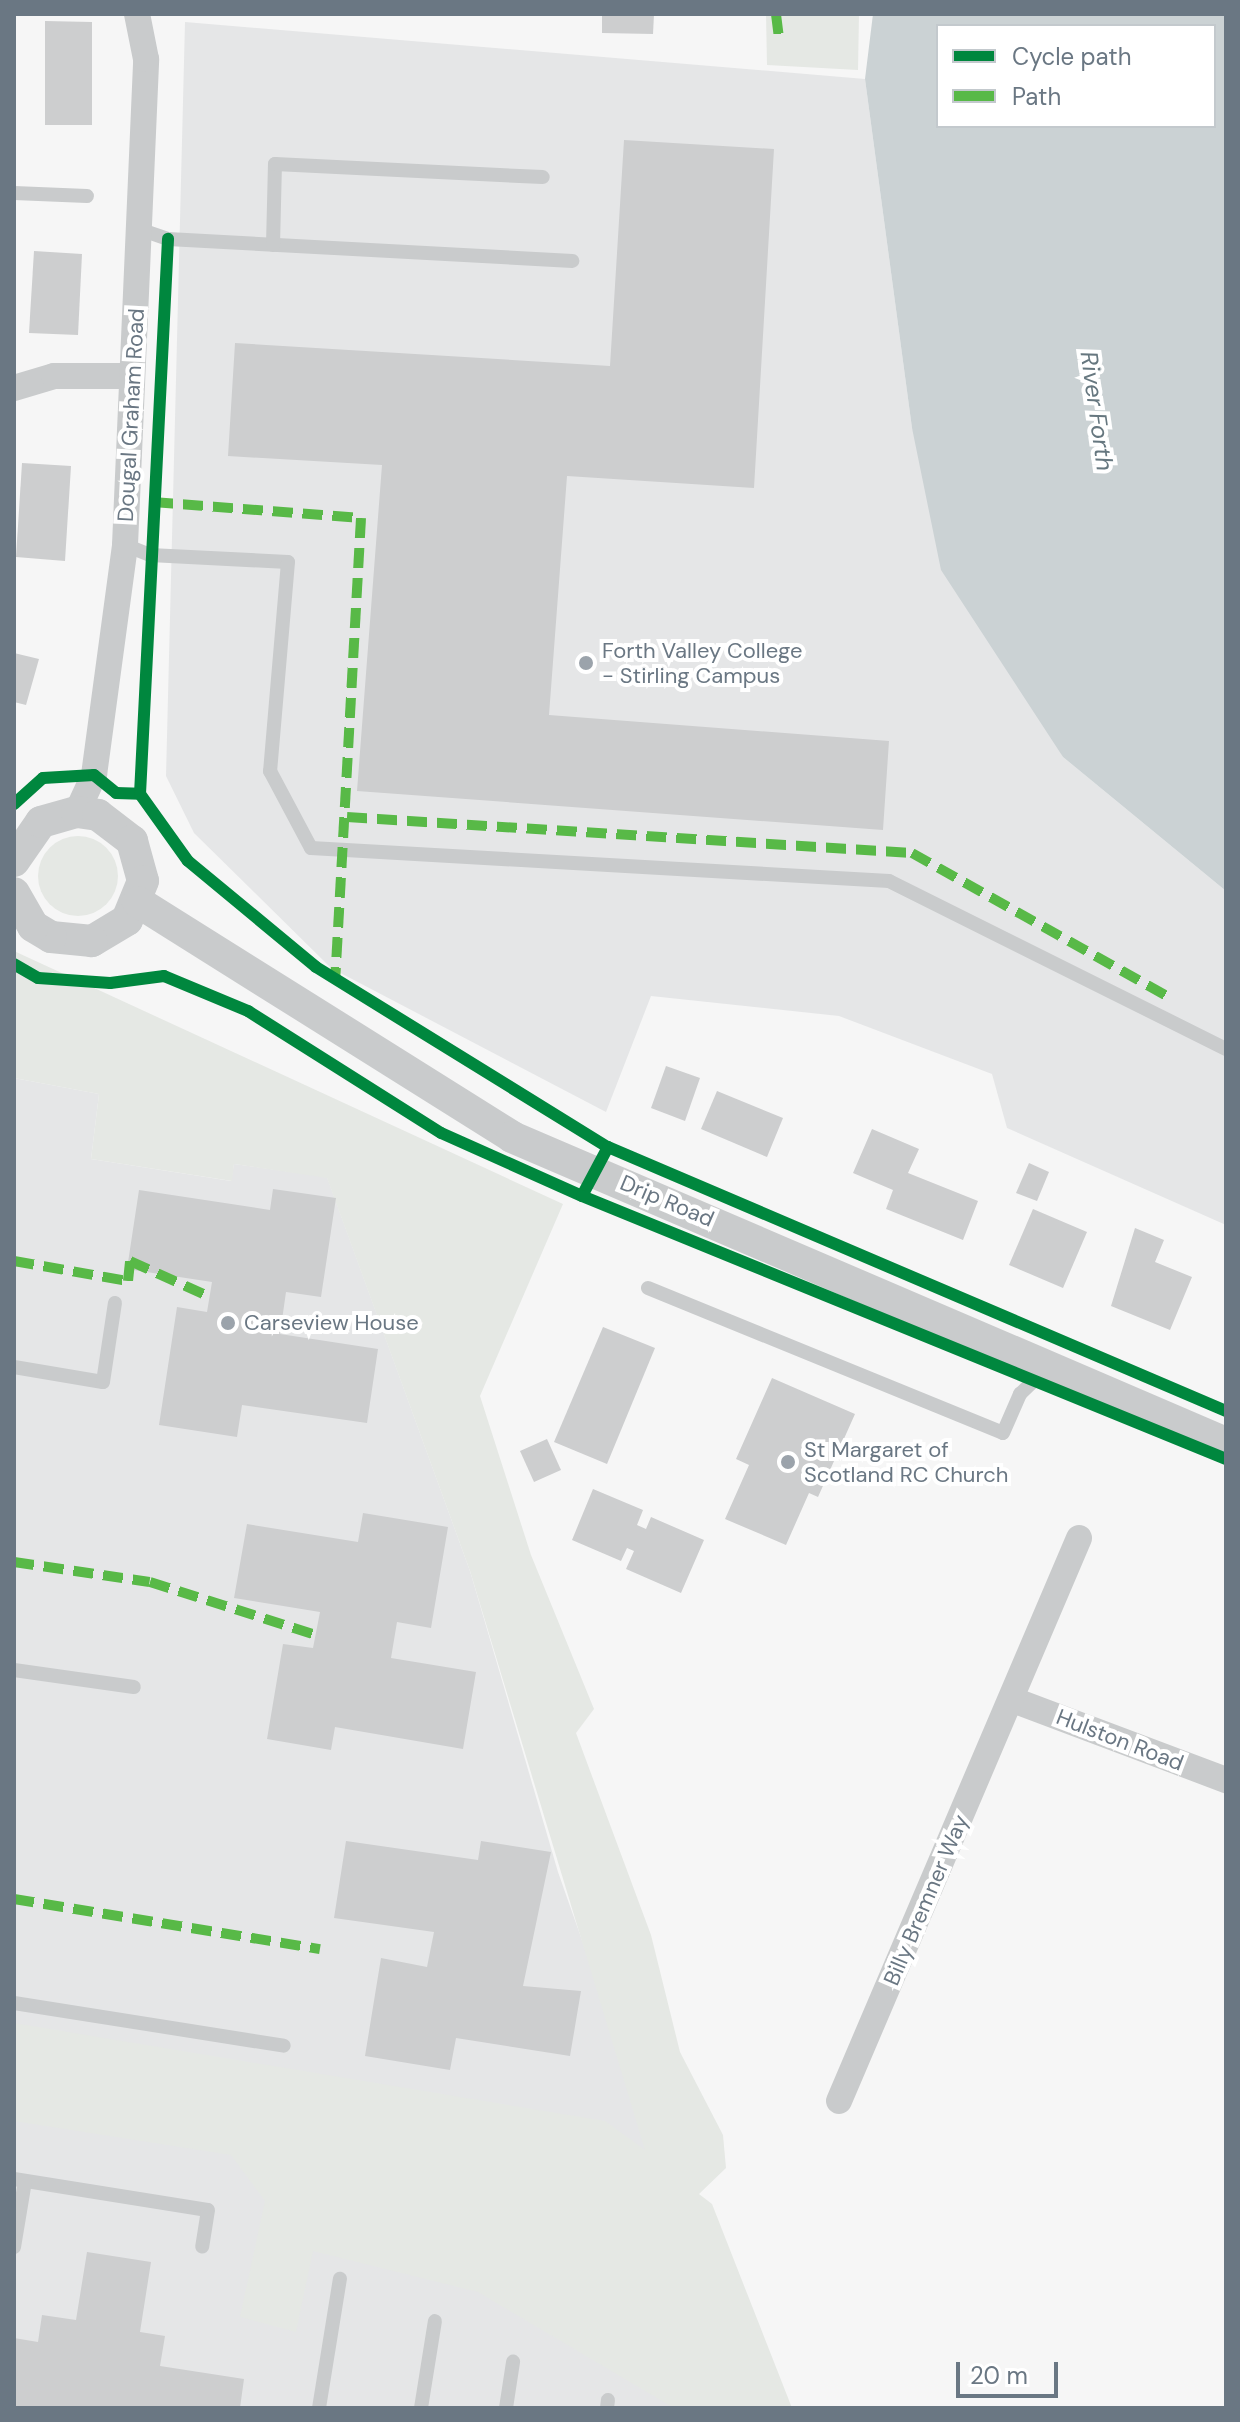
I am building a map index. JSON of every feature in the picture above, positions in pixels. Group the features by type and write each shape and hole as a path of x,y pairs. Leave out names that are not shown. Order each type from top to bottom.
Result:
{"street":[{"name":"Dougal Graham Road","path":"77,812 94,775 125,545 146,59 137,14"},
{"path":"14,388 54,376 132,376"},
{"path":"14,861 41,822 77,812 98,815 132,841 141,860 138,902 111,933 71,943 33,926 14,893"},
{"name":"Drip Road","path":"138,902 512,1137 1226,1443"},
{"name":"Billy Bremner Way","path":"839,2101 1013,1700 1079,1538"},
{"name":"Hulston Road","path":"1013,1700 1226,1780"}],"lane":[{"path":"273,245 275,164 543,177"},
{"path":"14,193 87,196"},
{"path":"139,229 168,239 572,261"},
{"path":"125,545 150,555 288,562 270,771 311,848 889,881 1226,1049"},
{"path":"648,1288 1003,1433 1020,1394 1047,1368"},
{"path":"14,1367 103,1382 115,1303"},
{"path":"14,1670 134,1687"},
{"path":"14,2003 284,2046"},
{"path":"14,2247 19,2180 208,2210 202,2247"},
{"path":"319,2408 340,2279"},
{"path":"421,2408 435,2321"},
{"path":"506,2408 513,2362"}],"shaded area":[{"path":"766,14 859,14 858,70 767,65"},
{"name":"Forth Valley College - Stirling Campus","path":"185,22 865,79 912,428 1063,757 1226,891 1226,1225 1007,1128 992,1074 839,1016 651,996 606,1112 331,968 194,833 166,776"},
{"path":"78,836 93,839 106,848 115,861 118,876 115,891 106,904 93,913 78,916 63,913 50,904 41,891 38,876 41,861 50,848 63,839"},
{"path":"14,951 563,1204 480,1396 531,1555 594,1709 576,1733 651,1935 680,2052 723,2135 726,2168 699,2194 712,2204 792,2408 674,2408 478,2292 313,2251 296,2332 240,2317 265,2201 231,2155 14,2121 14,2023 605,2121 645,2150 470,1571 327,1178 234,1164 232,1181 91,1159 99,1094 14,1078"},
{"path":"14,1078 99,1094 91,1159 231,1181 234,1164 327,1177 470,1571 558,1872 671,2193 761,2408 14,2408"}],"water":[{"name":"River Forth","path":"873,14 1226,14 1226,891 1063,757 941,570 912,428 865,79"}],"building":[{"path":"602,14 654,14 653,34 602,33"},
{"path":"45,21 92,22 92,125 45,125"},
{"path":"624,140 774,149 754,488 567,476 549,715 889,741 883,830 357,791 382,465 228,456 235,343 610,366"},
{"path":"34,251 82,254 78,335 29,333"},
{"path":"22,463 71,466 65,561 16,557"},
{"path":"14,653 39,659 26,705 14,702"},
{"path":"666,1066 700,1078 685,1121 651,1108"},
{"path":"717,1091 783,1118 767,1157 701,1129"},
{"path":"872,1129 919,1149 908,1173 978,1201 963,1240 886,1209 893,1190 853,1173"},
{"path":"1029,1163 1049,1172 1037,1201 1016,1193"},
{"name":"Carseview House","path":"273,1189 336,1198 321,1297 286,1292 280,1334 378,1349 367,1423 242,1405 237,1437 159,1425 177,1307 207,1312 212,1282 127,1269 139,1190 270,1210"},
{"path":"1033,1209 1087,1232 1063,1288 1009,1265"},
{"path":"1135,1228 1164,1240 1155,1262 1192,1277 1170,1330 1111,1306"},
{"path":"603,1327 655,1348 607,1464 554,1442"},
{"name":"St Margaret of Scotland RC Church","path":"772,1378 855,1414 818,1497 809,1493 786,1545 725,1519 749,1465 736,1459"},
{"path":"547,1439 561,1470 534,1482 520,1451"},
{"path":"593,1489 643,1510 637,1525 646,1529 651,1517 704,1540 681,1593 626,1569 634,1551 627,1548 621,1561 572,1540"},
{"path":"363,1513 448,1527 431,1628 397,1622 391,1658 476,1672 463,1749 335,1727 331,1750 267,1739 283,1644 313,1648 320,1612 234,1598 247,1524 358,1542"},
{"path":"346,1841 478,1860 481,1841 551,1852 523,1986 581,1991 570,2056 456,2038 450,2070 365,2056 381,1958 427,1967 434,1932 334,1918"},
{"path":"87,2252 151,2262 140,2332 165,2336 160,2366 244,2379 240,2408 14,2407 14,2338 38,2342 42,2315 76,2320"}],"marked path":[{"path":"776,14 779,38"},
{"path":"153,502 361,518 335,979"},
{"path":"347,817 912,853 1170,998"},
{"path":"14,1261 128,1281 130,1261 210,1297"},
{"path":"14,1562 150,1582 316,1635"},
{"path":"14,1899 320,1949"}],"cycle path":[{"path":"140,794 168,239"},
{"path":"14,804 43,778 94,775 116,793 140,794 188,861 316,967 608,1147 582,1196 441,1133 248,1011 164,976 110,983 38,978 14,964"},
{"path":"608,1147 1226,1411"},
{"path":"582,1196 1226,1459"}],"place":[{"name":"Forth Valley College - Stirling Campus","path":"586,663"},
{"name":"Carseview House","path":"228,1323"},
{"name":"St Margaret of Scotland RC Church","path":"788,1462"}]}
